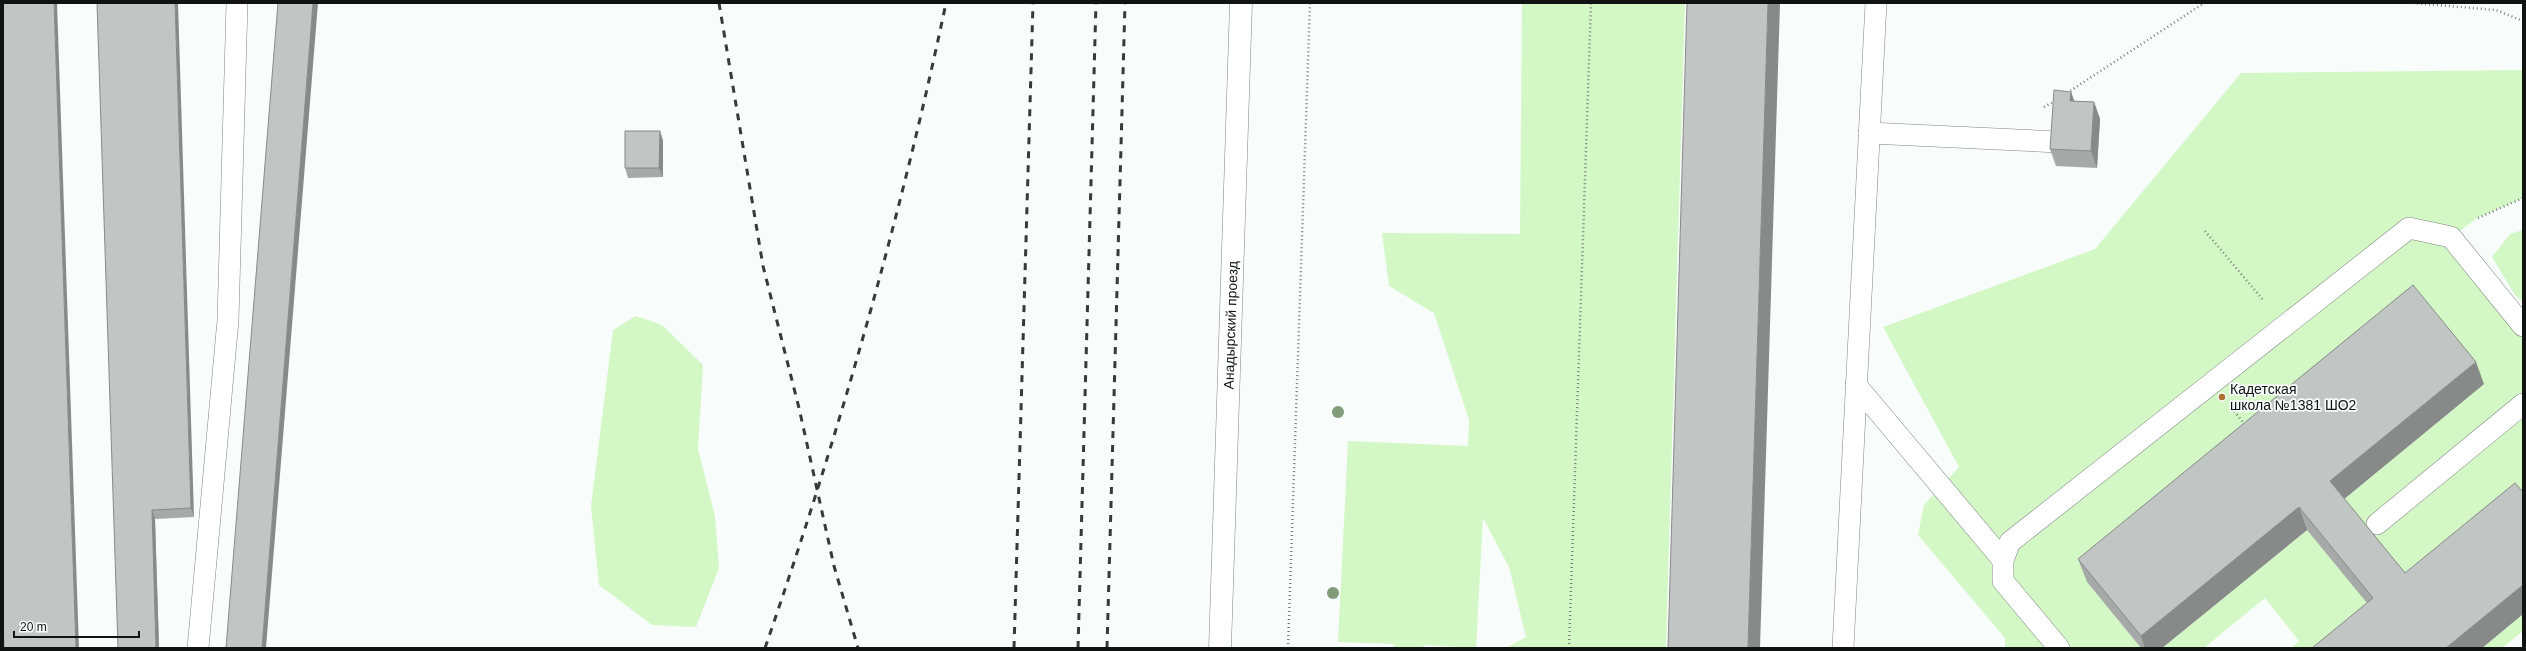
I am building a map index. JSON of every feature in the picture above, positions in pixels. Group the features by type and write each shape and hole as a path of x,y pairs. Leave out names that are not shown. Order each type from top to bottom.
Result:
{"street":[{"name":"Анадырский проезд","path":"1220,648 1241,3"}],"lane":[{"path":"198,648 228,320 238,3"},
{"path":"1843,648 1876,3"},
{"path":"1869,132 2058,142"},
{"path":"2059,648 2003,581 2003,560 2010,542 2409,228 2451,238 2523,326"},
{"path":"1856,385 2003,560"},
{"path":"2377,524 2523,404"}],"path":[{"path":"1288,648 1310,3"},
{"path":"1569,648 1591,3"},
{"path":"2064,95 2204,3"},
{"path":"2413,3 2496,10 2523,21"},
{"path":"2032,140 2038,110 2058,99"},
{"path":"2451,238 2477,218 2523,198"},
{"path":"2206,231 2285,326"},
{"path":"2212,383 2249,430"}],"green space":[{"path":"1522,3 1685,3 1666,648 1506,648 1526,637 1509,567 1483,518 1476,648 1423,645 1426,648 1392,648 1395,644 1338,642 1348,441 1468,446 1469,420 1434,313 1389,286 1382,233 1520,234"},
{"name":"Кадетская школа №1381 ШО2","path":"2523,70 2523,198 2477,218 2451,238 2523,326 2523,506 2413,595 2338,504 2484,384 2087,582 2141,648 2005,648 2005,638 1918,535 1924,505 1959,467 1883,327 2095,249 2241,73"},
{"path":"2523,230 2523,302 2515,295 2492,257 2510,234"},
{"path":"636,316 662,325 703,365 698,449 715,516 719,568 696,627 652,625 599,585 591,506 613,330"},
{"path":"2307,530 2382,620 2348,648 2291,648 2299,641 2265,598 2204,648 2162,648"},
{"path":"2523,614 2523,631 2502,648 2482,648"}],"building":[{"path":"3,3 54,3 76,648 4,648"},
{"path":"97,3 175,3 191,508 152,510 156,648 118,648"},
{"path":"278,3 313,3 262,648 226,648"},
{"path":"1687,3 1768,3 1748,648 1668,648"},
{"path":"2054,90 2071,92 2070,101 2094,102 2091,151 2050,149"},
{"path":"625,131 660,131 659,168 625,168"},
{"path":"2413,285 2476,362 2330,481 2405,573 2515,483 2523,492 2523,585 2446,648 2312,648 2373,598 2299,507 2141,636 2078,559"}],"railway":[{"path":"719,3 763,266 799,408 834,566 858,648"},
{"path":"765,648 818,489 866,328 909,166 946,3"},
{"path":"1014,648 1033,3"},
{"path":"1078,648 1096,3"},
{"path":"1107,648 1125,3"}],"place":[{"name":"Кадетская школа №1381 ШО2","path":"2222,397"}]}
